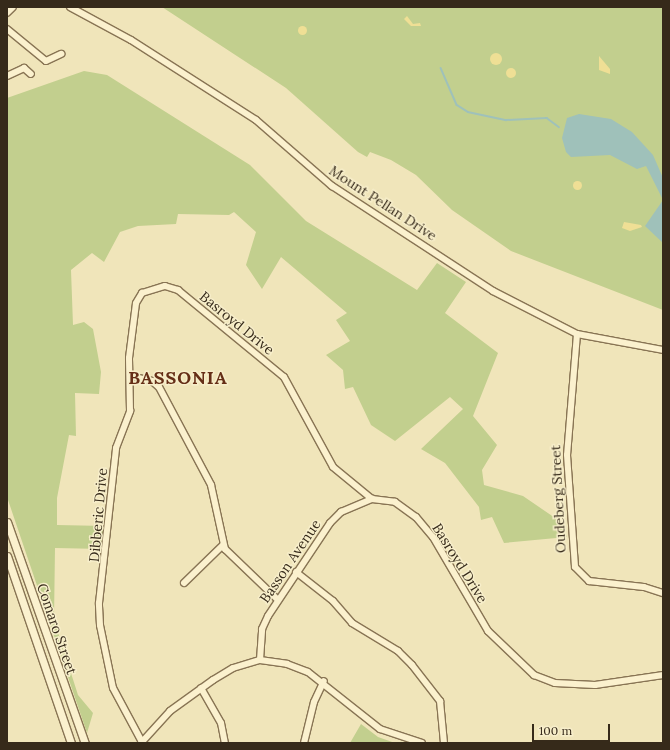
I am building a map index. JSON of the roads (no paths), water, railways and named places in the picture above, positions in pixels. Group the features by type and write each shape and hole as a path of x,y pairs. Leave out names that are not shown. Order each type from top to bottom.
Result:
{"street":[{"path":"7,13 13,7"},
{"name":"Mount Pellan Drive","path":"70,7 131,40 256,120 332,186 377,212 487,287 577,334 663,350"},
{"path":"7,29 46,61 61,54"},
{"path":"7,76 24,68 31,74"},
{"name":"Basroyd Drive","path":"147,291 174,288 280,373 330,463 372,499 395,502 416,517 433,537 488,631 539,678 555,684 595,685 663,675"},
{"name":"Dibberic Drive","path":"142,742 113,688 99,614 116,448 130,411 130,376 136,303 147,291"},
{"name":"Oudeberg Street","path":"577,334 566,454 575,567 589,581 644,587 663,593"},
{"path":"130,376 152,381 161,390 212,489 223,545 230,557 277,599"},
{"name":"Basson Avenue","path":"260,660 263,627 277,599 337,514 372,499"},
{"name":"Comaro Street","path":"7,522 85,743"},
{"path":"184,583 223,545"},
{"name":"Comaro Street","path":"7,556 71,743"},
{"path":"296,572 333,601 352,623 398,651 412,665 440,701 444,743"},
{"path":"142,742 167,713 201,688 233,668 260,660 294,665 324,681 380,729 422,743"},
{"path":"304,743 314,702 324,681"},
{"path":"201,688 220,721 225,743"}],"water":[{"path":"579,114 611,119 632,132 653,155 663,178 663,200 646,166 637,169 610,155 571,157 566,152 562,138 567,118"},
{"path":"663,200 663,243 645,226"}],"waterway":[{"path":"441,68 457,105 468,112 506,120 547,118 559,127"}],"district":[{"name":"BASSONIA","path":"178,378"}]}
